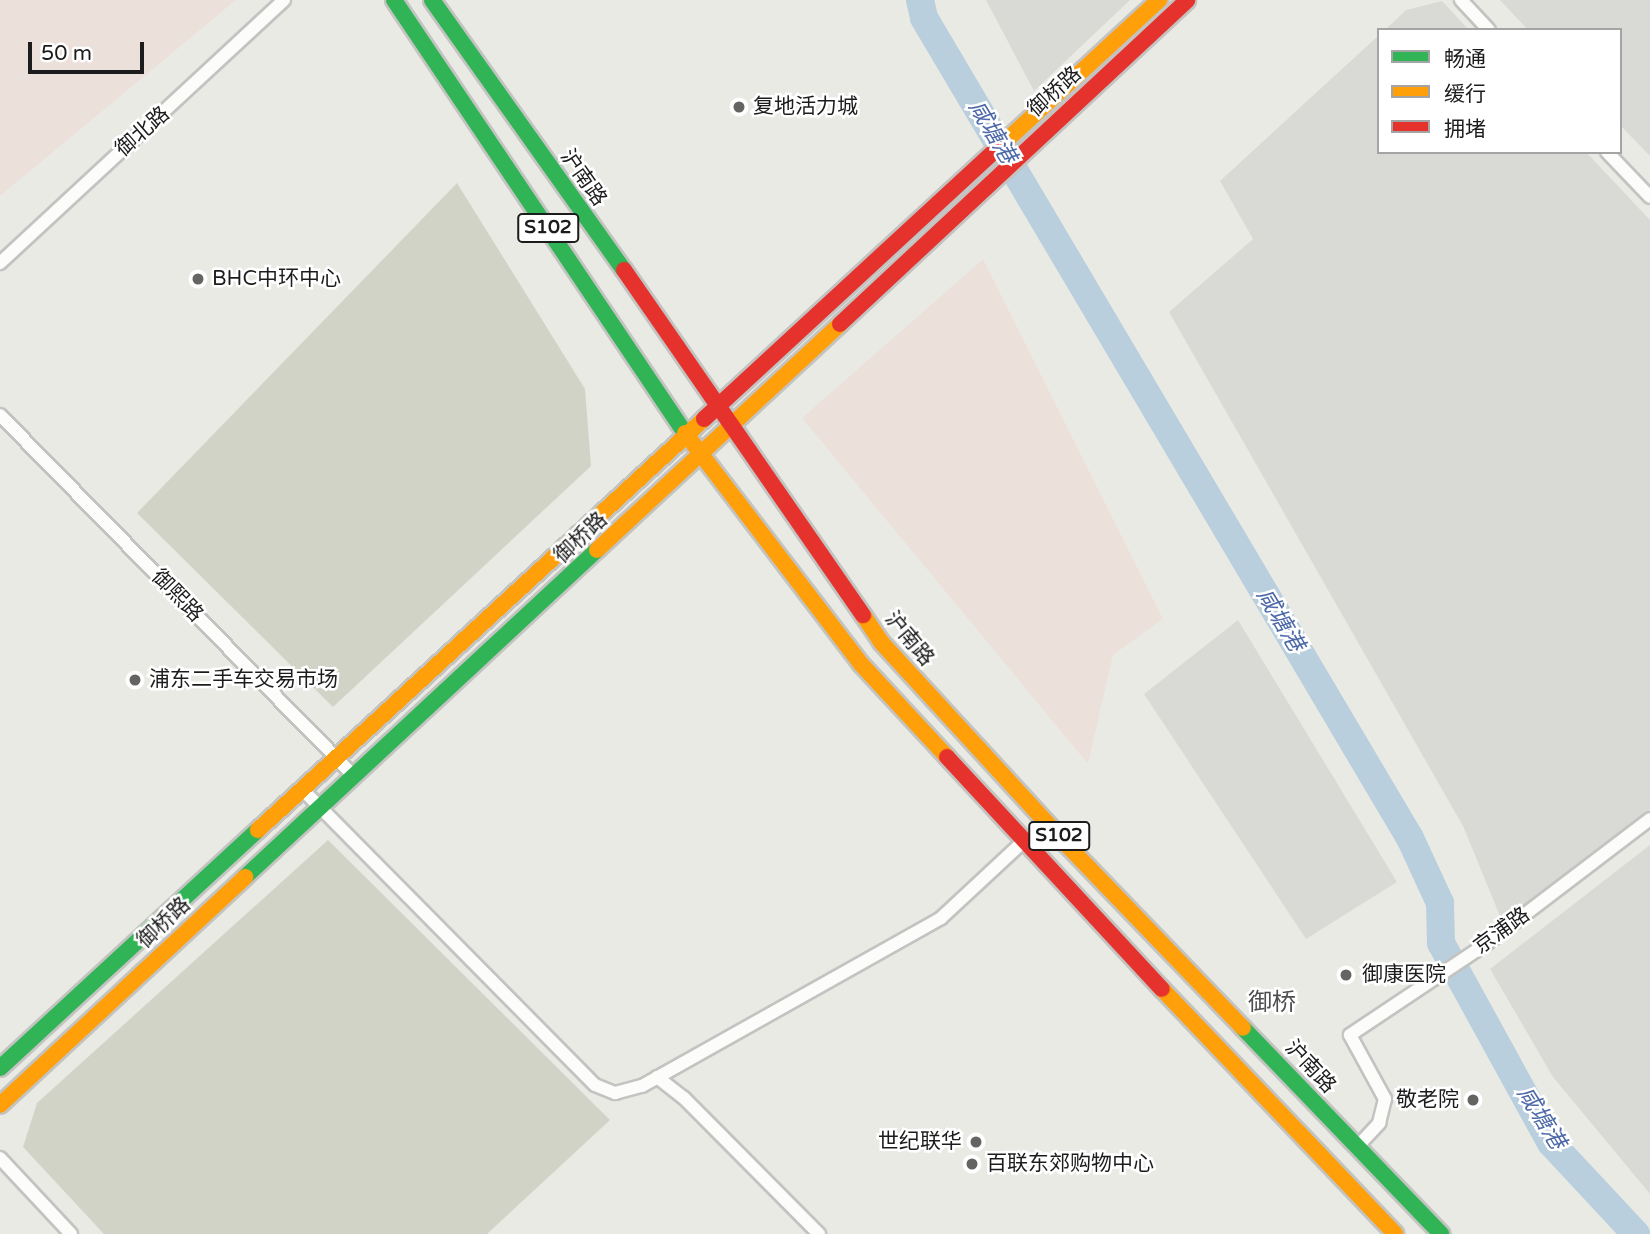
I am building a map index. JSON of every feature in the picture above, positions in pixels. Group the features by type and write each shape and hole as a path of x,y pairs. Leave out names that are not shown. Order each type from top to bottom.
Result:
{"main road":[{"name":"S102","path":"394,0 701,456 861,664 1395,1234"},
{"name":"沪南路","path":"432,0 718,405 735,425 881,642 1066,844 1441,1234"},
{"name":"御桥路","path":"0,1068 685,432 718,405 1159,0"},
{"name":"御桥路","path":"0,1105 320,806 735,425 964,205 1188,0"}],"street":[{"name":"御北路","path":"0,262 285,0"},
{"path":"1461,0 1487,28"},
{"path":"1609,154 1650,197"},
{"name":"御熙路","path":"0,415 354,776"},
{"path":"301,788 595,1085 615,1093 657,1077 941,918 1024,841"},
{"name":"京浦路","path":"1357,1147 1379,1124 1385,1100 1349,1035 1486,944 1650,820"},
{"path":"657,1077 684,1098 819,1234"},
{"path":"0,1158 71,1234"}],"shaded area":[{"path":"0,0 236,0 0,196"},
{"path":"986,0 1130,0 1034,91"},
{"path":"1500,0 1650,0 1650,156 1622,127 1622,28 1526,28"},
{"path":"1442,1 1467,28 1387,28 1406,10"},
{"path":"1377,37 1377,154 1588,154 1650,220 1650,811 1502,921 1463,826 1169,312 1253,239 1220,181"},
{"path":"457,183 585,389 591,466 333,707 137,513"},
{"path":"983,259 1163,619 1113,655 1088,764 802,418"},
{"path":"1238,620 1397,882 1306,939 1144,694"},
{"path":"328,840 610,1120 487,1234 104,1234 23,1147 37,1103"},
{"path":"1650,845 1650,1194 1553,1077 1490,969"}],"waterway":[{"name":"咸塘港","path":"920,0 924,18 1410,838 1440,903 1441,943 1551,1143 1636,1234"}],"traffic: fast":[{"path":"394,0 685,433"},
{"path":"432,0 624,270"},
{"path":"245,877 597,550"},
{"path":"0,1068 258,830"},
{"path":"1243,1028 1441,1234"}],"traffic: slow":[{"path":"996,150 1159,0"},
{"path":"597,550 840,324"},
{"path":"258,830 704,419"},
{"path":"685,433 861,664 947,757"},
{"path":"863,615 881,642 1066,844 1243,1028"},
{"path":"0,1105 245,877"},
{"path":"1162,989 1395,1234"}],"traffic: jam":[{"path":"840,324 1188,0"},
{"path":"704,419 996,150"},
{"path":"624,270 863,615"},
{"path":"947,757 1162,989"}],"place":[{"name":"复地活力城","path":"739,107"},
{"name":"BHC中环中心","path":"198,279"},
{"name":"浦东二手车交易市场","path":"135,680"},
{"name":"御康医院","path":"1346,975"},
{"name":"敬老院","path":"1473,1100"},
{"name":"世纪联华","path":"976,1142"},
{"name":"百联东郊购物中心","path":"972,1164"}],"district":[{"name":"御桥","path":"1272,1003"}]}
